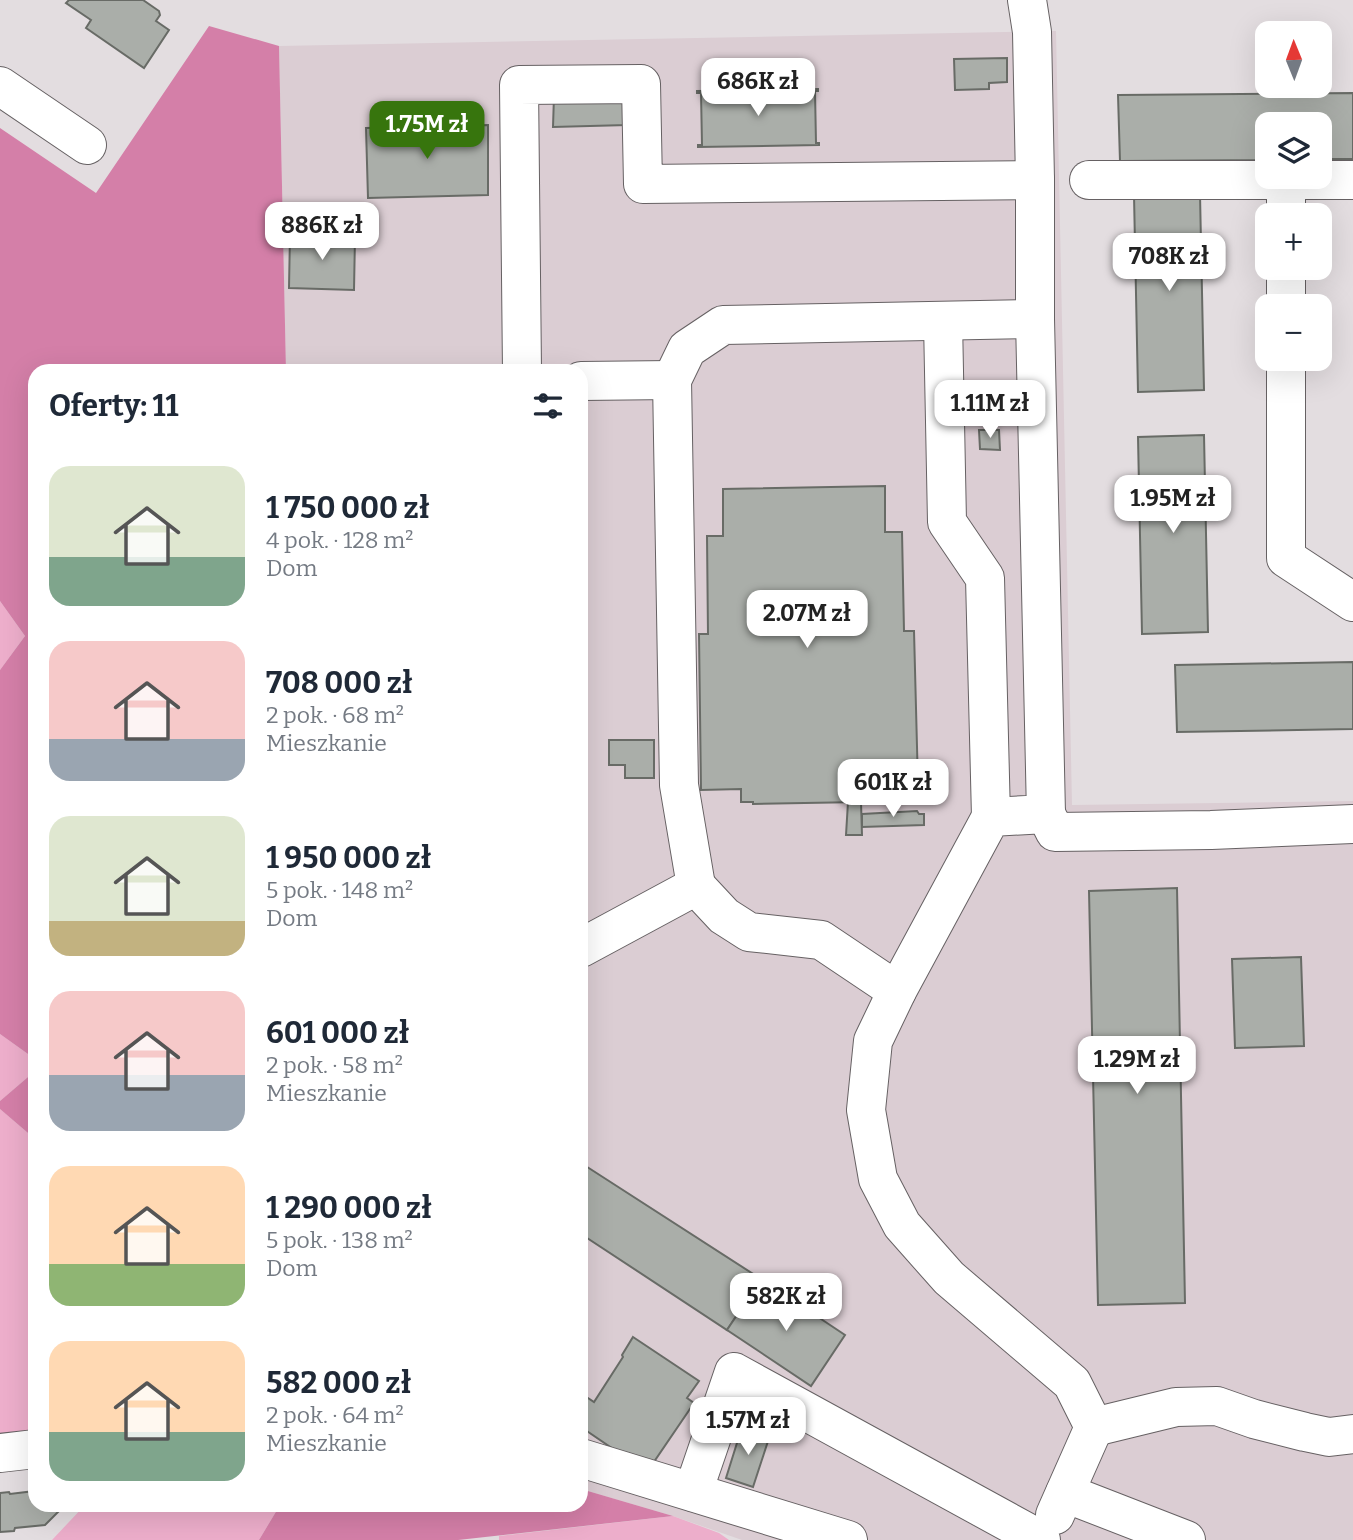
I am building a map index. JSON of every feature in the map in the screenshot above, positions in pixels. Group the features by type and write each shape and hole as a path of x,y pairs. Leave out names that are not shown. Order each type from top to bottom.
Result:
{"street":[{"path":"1027,0 1032,32 1035,319 1046,814 1055,832 1211,830 1353,824"},
{"path":"522,364 519,85 641,84 643,184 1035,180"},
{"path":"0,86 87,145"},
{"path":"1089,180 1286,198 1353,180"},
{"path":"897,991 821,940 749,932 724,916 696,886 679,785 672,380 687,349 723,325 1035,319"},
{"path":"943,321 947,522 985,578 991,817 873,1041 866,1110 878,1179 902,1225 949,1278 1072,1383 1094,1427"},
{"path":"1286,371 1286,558 1353,602"},
{"path":"588,381 672,380"},
{"path":"985,578 1040,545"},
{"path":"991,817 1046,814"},
{"path":"588,944 696,886"},
{"path":"694,1492 734,1373 1042,1540 1094,1427"},
{"path":"1094,1427 1176,1407 1217,1406 1254,1419 1329,1437 1353,1434"},
{"path":"0,1452 28,1450"},
{"path":"588,1460 848,1540"},
{"path":"1065,1493 1186,1540"}],"shaded area":[{"path":"209,26 279,46 286,364 28,364 28,1054 0,1034 0,670 25,636 0,601 0,128 96,193"},
{"path":"1056,31 1072,805 1353,801 1353,1540 742,1540 588,1491 588,364 286,364 279,46"},
{"path":"0,601 25,636 0,670"},
{"path":"0,1034 28,1054 28,1077 0,1101"},
{"path":"28,1077 28,1133 0,1109 0,1101"},
{"path":"0,1109 28,1133 28,1439 0,1441"},
{"path":"588,1491 673,1516 458,1540 259,1540 276,1512 588,1512"},
{"path":"78,1512 276,1512 259,1540 52,1540"},
{"path":"673,1516 719,1533 729,1540 499,1540 499,1536"}],"building":[{"path":"69,0 143,0 159,11 160,15 156,21 169,30 144,68 86,28 91,20 66,3"},
{"path":"1007,58 1007,82 989,83 989,89 955,90 954,59"},
{"path":"818,89 815,91 816,143 819,145 698,147 702,145 701,93 697,91"},
{"path":"1332,93 1353,93 1353,159 1332,159 1332,112 1255,112 1255,160 1120,161 1118,95 1255,94 1255,98 1332,98"},
{"path":"554,96 626,96 627,125 553,127"},
{"path":"488,125 488,195 368,198 366,128"},
{"path":"1200,194 1204,390 1138,392 1134,195"},
{"path":"290,235 355,237 354,290 289,288"},
{"path":"979,430 999,430 1000,450 980,449"},
{"path":"1204,435 1208,632 1142,634 1138,437"},
{"path":"885,486 885,532 902,532 904,631 914,631 918,785 878,786 879,798 861,802 753,804 741,802 741,789 701,790 699,634 708,634 707,536 723,536 723,489"},
{"path":"1353,662 1353,729 1177,732 1175,665"},
{"path":"609,740 654,740 654,778 625,778 625,765 609,765"},
{"path":"848,802 861,802 862,835 846,835"},
{"path":"917,811 924,814 924,825 862,827 862,814"},
{"path":"1177,888 1185,1303 1098,1305 1089,891"},
{"path":"1301,957 1304,1046 1235,1048 1232,959"},
{"path":"588,1168 761,1279 727,1330 588,1239"},
{"path":"761,1279 845,1335 811,1386 727,1330"},
{"path":"633,1337 699,1381 687,1398 694,1403 647,1472 588,1432 588,1398 594,1402"},
{"path":"742,1427 770,1435 753,1487 726,1478"},
{"path":"28,1492 28,1512 58,1512 45,1525 0,1532 0,1493"}]}
